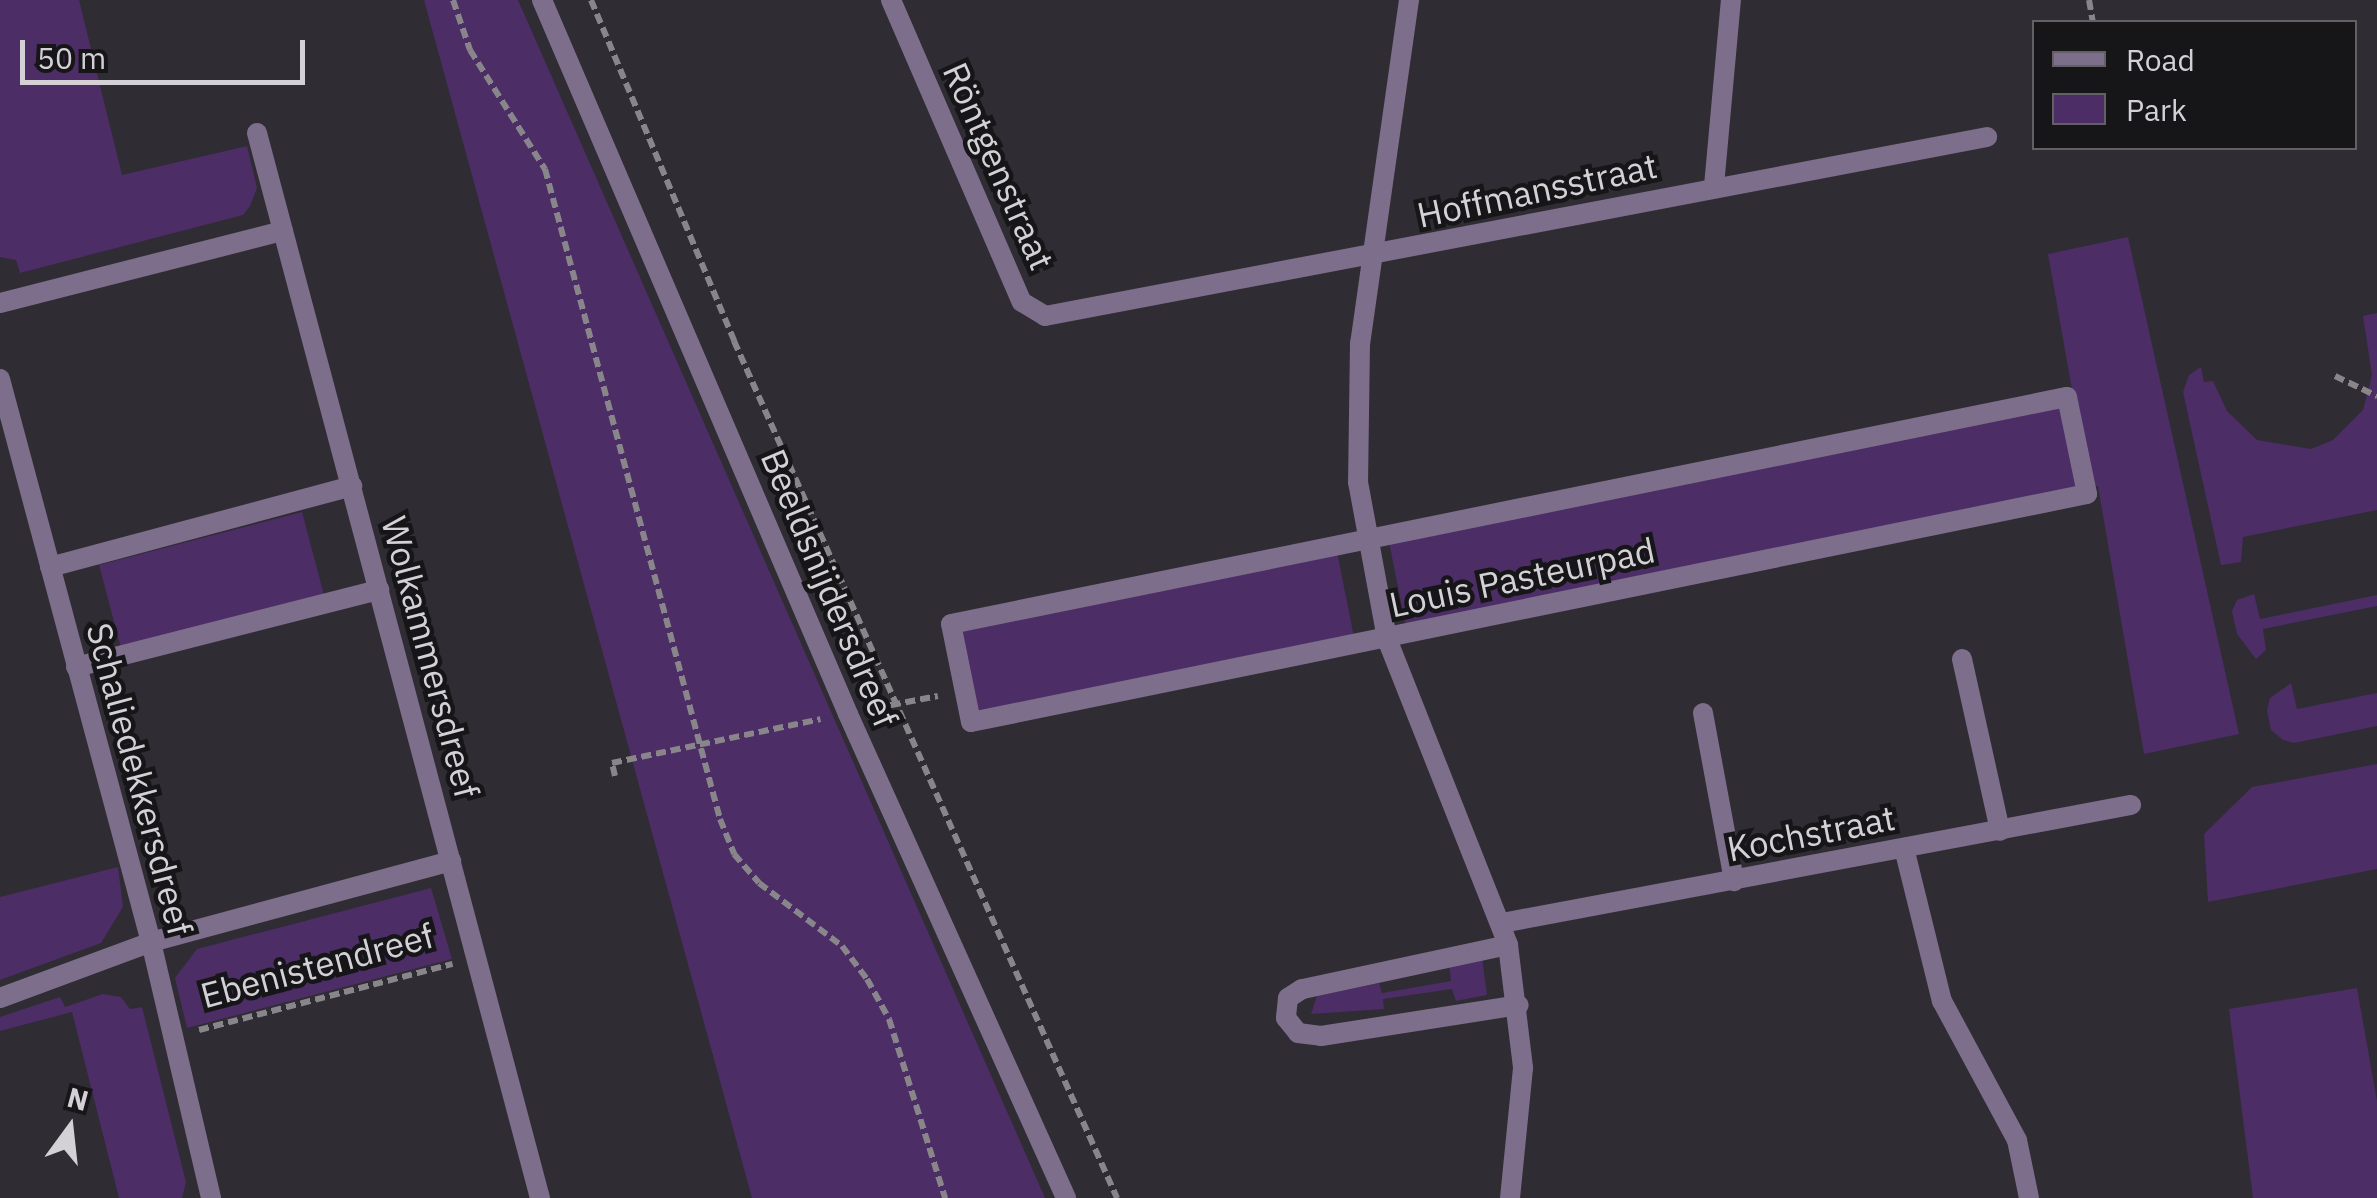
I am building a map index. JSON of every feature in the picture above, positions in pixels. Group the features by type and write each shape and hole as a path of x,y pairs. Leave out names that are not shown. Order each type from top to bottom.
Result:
{"street":[{"name":"Beeldsnijdersdreef","path":"542,0 848,714 1066,1198"},
{"name":"Röntgenstraat","path":"891,0 1032,312 1044,316 1372,257"},
{"path":"1409,0 1357,386 1364,541 1387,639 1508,946 1519,1005 1522,1118 1510,1198"},
{"path":"1714,186 1731,0"},
{"name":"Wolkammersdreef","path":"257,134 540,1198"},
{"name":"Hoffmansstraat","path":"1372,257 1714,186 1986,137"},
{"path":"0,303 283,231"},
{"name":"Schaliedekkersdreef","path":"0,379 151,942 211,1198"},
{"name":"Louis Pasteurpad","path":"2067,397 2087,494 971,722 951,624 1364,541 2067,397"},
{"path":"50,567 352,486"},
{"path":"76,667 380,590"},
{"path":"1962,659 2000,830"},
{"path":"1703,713 1734,882"},
{"name":"Kochstraat","path":"1502,924 2131,805"},
{"path":"1904,848 1942,1001 2017,1140 2029,1198"},
{"name":"Ebenistendreef","path":"0,998 151,942 452,861"},
{"path":"1508,946 1302,989 1288,998 1286,1018 1298,1033 1321,1036 1519,1005"}],"path":[{"path":"453,0 470,50 545,169 698,740 734,854 759,883 842,946 881,1006 945,1198"},
{"path":"591,0 1117,1198"},
{"path":"2335,376 2377,396"},
{"path":"615,776 612,763 698,740 964,690"},
{"name":"Ebenistendreef","path":"173,1036 476,958"}],"green space":[{"path":"0,0 79,0 122,175 247,146 257,188 243,215 20,273 16,260 0,257"},
{"path":"424,0 518,0 1045,1198 752,1198"},
{"path":"2128,237 2239,734 2144,754 2098,486 1406,627 1389,542 2074,401 2048,254"},
{"path":"2377,313 2377,510 2243,537 2241,562 2221,565 2183,392 2189,375 2201,367 2204,382 2213,381 2227,411 2257,440 2311,449 2333,440 2363,410 2372,375 2363,316"},
{"path":"302,512 324,595 121,648 99,565"},
{"path":"1337,552 1354,637 974,714 959,630"},
{"path":"2254,594 2260,619 2377,595 2377,606 2263,629 2266,650 2256,659 2237,634 2232,611 2237,600"},
{"path":"2291,683 2297,709 2377,693 2377,726 2294,743 2283,740 2271,730 2267,710 2270,698"},
{"path":"2377,764 2377,869 2208,902 2204,834 2252,787"},
{"path":"118,867 123,907 101,943 0,980 0,897"},
{"path":"431,888 452,959 187,1028 175,978 197,949"},
{"path":"1482,957 1487,995 1456,1001 1452,989 1383,999 1384,1009 1311,1014 1317,996 1379,983 1382,993 1451,981 1449,964"},
{"path":"2357,988 2377,1101 2377,1198 2253,1198 2229,1009"},
{"path":"103,994 121,997 130,1009 142,1007 186,1182 182,1198 119,1198 72,1012 0,1031 0,1017 60,997 65,1007"}]}
